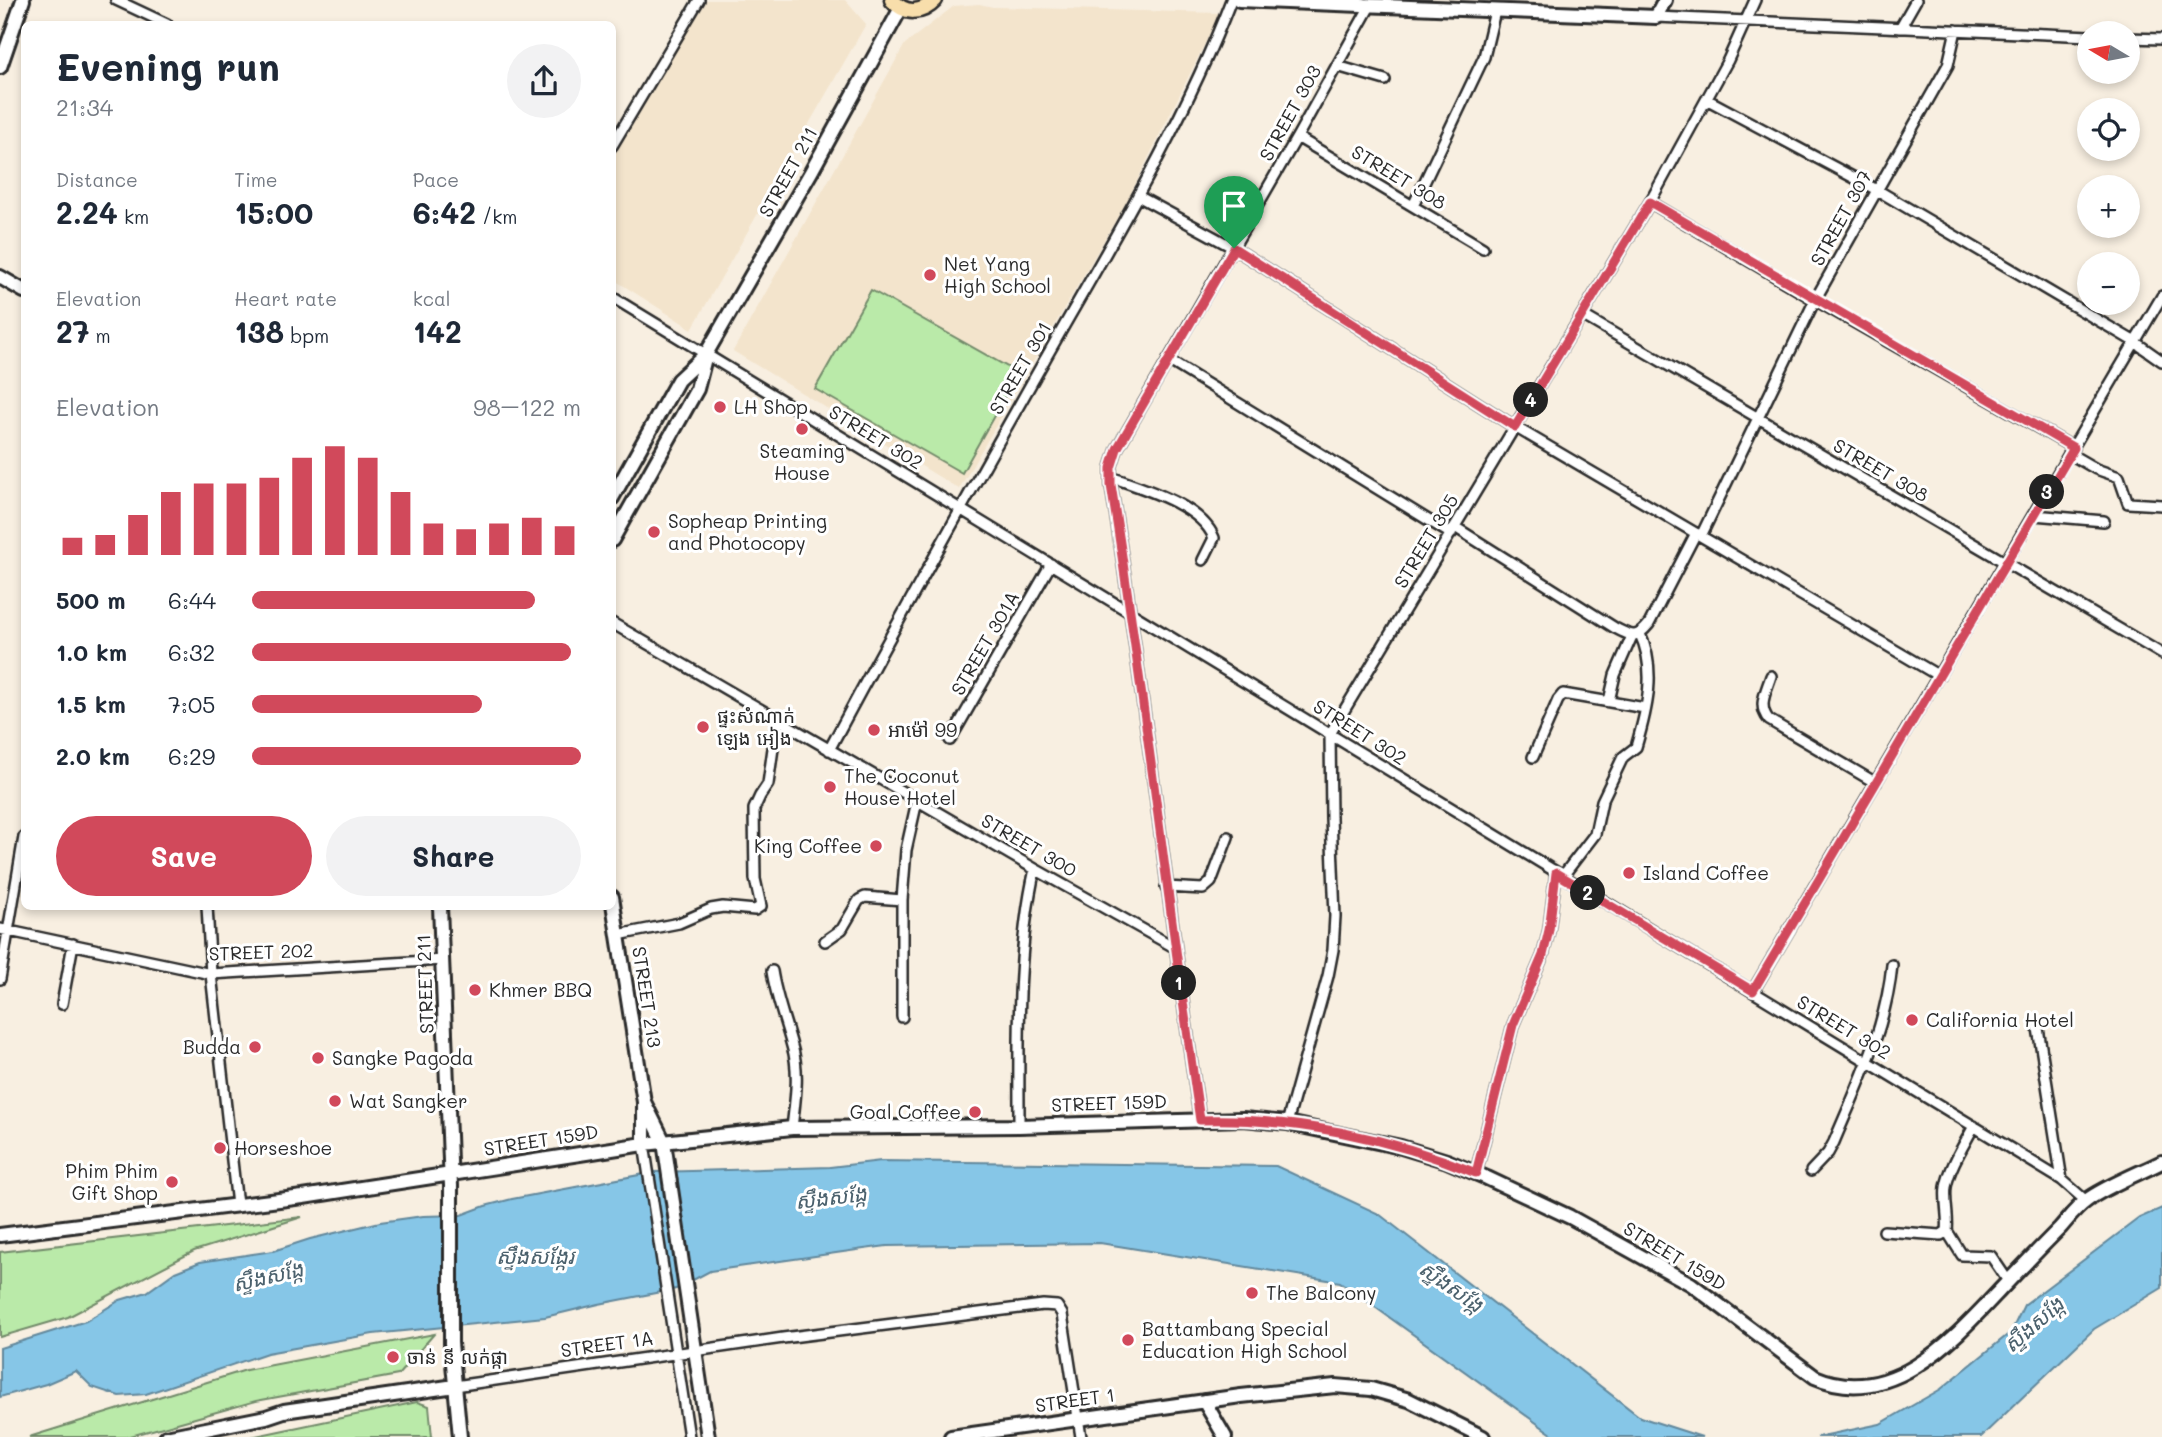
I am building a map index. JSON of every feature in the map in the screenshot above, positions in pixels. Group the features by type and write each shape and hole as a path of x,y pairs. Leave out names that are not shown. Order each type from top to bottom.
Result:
{"main road":[{"path":"894,2 907,11 922,10 935,0"}],"street":[{"path":"0,67 23,0"},
{"path":"116,0 160,21"},
{"path":"616,139 699,0"},
{"name":"STREET 301","path":"829,750 960,509 1138,196 1208,60 1231,0"},
{"path":"1239,0 1370,6 1454,5 1495,11 2077,35"},
{"path":"1656,17 1665,0"},
{"name":"STREET 305","path":"1330,734 1650,202 1708,100 1755,0"},
{"path":"1900,28 1916,0"},
{"name":"STREET 211","path":"616,533 697,389 706,354 811,172 894,2"},
{"name":"STREET 303","path":"1200,1120 1174,947 1132,613 1111,477 1113,459 1370,6"},
{"path":"1413,206 1480,66 1490,39 1495,11"},
{"name":"STREET 307","path":"1609,701 1615,675 1636,635 1649,624 1698,535 1815,300 1948,65 1956,30"},
{"path":"2140,38 2162,39"},
{"path":"1336,66 1385,80"},
{"path":"1708,100 1877,190 2135,342 2162,361"},
{"name":"STREET 308","path":"1297,137 1483,248"},
{"path":"1138,196 1234,248 1515,427 1939,676"},
{"path":"1650,202 2072,451 2096,469 2119,477 2128,503 2162,505"},
{"path":"0,277 21,289"},
{"path":"1753,991 2162,296"},
{"name":"STREET 302","path":"616,299 1974,1126 2062,1180 2086,1201"},
{"name":"STREET 308","path":"1583,315 2162,654"},
{"name":"STREET 211","path":"616,491 678,380 706,354"},
{"path":"1168,360 1615,628 1636,635 1648,651 1651,668 1636,747 1623,757 1619,764 1602,801 1595,834 1559,875 1543,955 1513,1025 1476,1173"},
{"path":"1111,477 1168,497 1209,526 1214,538 1203,560"},
{"path":"2034,515 2104,521"},
{"name":"STREET 301A","path":"950,740 1051,564"},
{"name":"STREET 300","path":"616,625 1034,869 1174,947"},
{"path":"1771,676 1761,705 1762,713 1769,720 1876,783"},
{"path":"1533,757 1563,694 1645,708"},
{"path":"618,935 679,923 723,906 755,910 761,906 755,878 754,809 768,785 777,720"},
{"path":"1287,1123 1333,950 1335,916 1330,734"},
{"path":"902,1017 902,900 906,850 917,801"},
{"path":"1167,887 1203,889 1211,882 1228,837"},
{"path":"0,979 4,930 21,851"},
{"path":"1018,1126 1021,981 1028,898 1034,869"},
{"path":"825,941 839,933 859,900 865,897 902,900"},
{"path":"207,910 211,974 237,1205"},
{"name":"STREET 211","path":"440,910 451,1180 451,1343 460,1437"},
{"name":"STREET 213","path":"614,910 644,1102 644,1144 676,1354"},
{"name":"STREET 202","path":"4,930 211,974 443,961"},
{"path":"62,1004 73,944"},
{"path":"1811,1171 1828,1153 1834,1142 1868,1062 1889,990 1892,965"},
{"path":"772,971 775,992 796,1063 792,1128"},
{"path":"2038,1028 2062,1180"},
{"name":"STREET 213","path":"644,1102 664,1142 668,1162 708,1437"},
{"name":"STREET 159D","path":"0,1235 451,1180 644,1144 792,1128 1018,1126 1242,1119 1287,1123 1401,1147 1476,1173 1570,1217 1691,1284 1815,1377 1830,1383 1848,1385 1873,1383 1898,1376 1946,1346 2086,1201 2162,1161"},
{"path":"1974,1126 1949,1175 1946,1190 1947,1231 1962,1255 1991,1256 2008,1282"},
{"path":"1884,1231 1941,1235 1947,1231"},
{"name":"STREET 1A","path":"166,1437 266,1417 284,1410 1043,1305 1057,1306 1062,1314 1079,1419"},
{"path":"676,1354 689,1437"},
{"name":"STREET 1","path":"951,1437 1314,1387 1362,1388 1409,1400 1483,1437"},
{"path":"1205,1401 1225,1437"},
{"path":"1079,1419 1081,1437"}],"shaded area":[{"path":"706,0 845,0 866,24 692,329 616,281 616,152"},
{"name":"Net Yang High School","path":"979,4 993,7 1220,13 1128,199 959,489 733,351 905,44 954,6"}],"green space":[{"path":"871,290 1018,373 962,473 815,389"},
{"path":"302,1217 194,1251 68,1317 0,1337 0,1252"},
{"path":"434,1334 398,1375 256,1401 127,1437 29,1437 246,1370"},
{"path":"417,1402 429,1406 432,1437 251,1437"}],"water":[{"path":"881,1161 1276,1166 1379,1214 1640,1417 1702,1437 1556,1437 1340,1282 1100,1243 887,1246 864,1249 710,1271 676,1289 545,1317 373,1334 267,1353 146,1394 119,1396 92,1387 76,1371 46,1384 0,1397 0,1348 86,1321 120,1300 147,1292 175,1272 200,1262 273,1251 380,1222 423,1216 461,1215 512,1199 644,1174 649,1164 655,1172 830,1167"},
{"name":"ស្ទឹងសង្កែ","path":"2162,1208 2162,1288 2094,1329 1981,1437 1817,1437 1880,1424 1941,1389 2011,1332 2024,1305 2139,1218"}],"place":[{"name":"Net Yang High School","path":"930,275"},
{"name":"LH Shop","path":"720,407"},
{"name":"Steaming House","path":"802,429"},
{"name":"Sopheap Printing and Photocopy","path":"654,532"},
{"name":"ផ្ទះសំណាក់ ឡេង អៀង","path":"703,727"},
{"name":"អាម៉ៅ 99","path":"874,730"},
{"name":"The Coconut House Hotel","path":"830,787"},
{"name":"King Coffee","path":"876,846"},
{"name":"Island Coffee","path":"1629,873"},
{"name":"Khmer BBQ","path":"475,990"},
{"name":"California Hotel","path":"1912,1020"},
{"name":"Budda","path":"255,1047"},
{"name":"Sangke Pagoda","path":"318,1058"},
{"name":"Wat Sangker","path":"335,1101"},
{"name":"Goal Coffee","path":"975,1112"},
{"name":"Horseshoe","path":"220,1148"},
{"name":"Phim Phim Gift Shop","path":"172,1182"},
{"name":"The Balcony","path":"1252,1293"},
{"name":"Battambang Special Education High School","path":"1128,1340"},
{"name":"ចាន់ នី លក់ផ្កា","path":"393,1357"}],"route":[{"path":"1650,202 2074,448 1753,991 1556,873 1543,955 1513,1025 1476,1173 1401,1147 1287,1123 1242,1119 1200,1120 1174,947 1111,468 1117,449 1234,248 1515,427 1650,202"}],"water label":[{"name":"ស្ទឹងសង្កែរ","path":"535,1257"}]}
